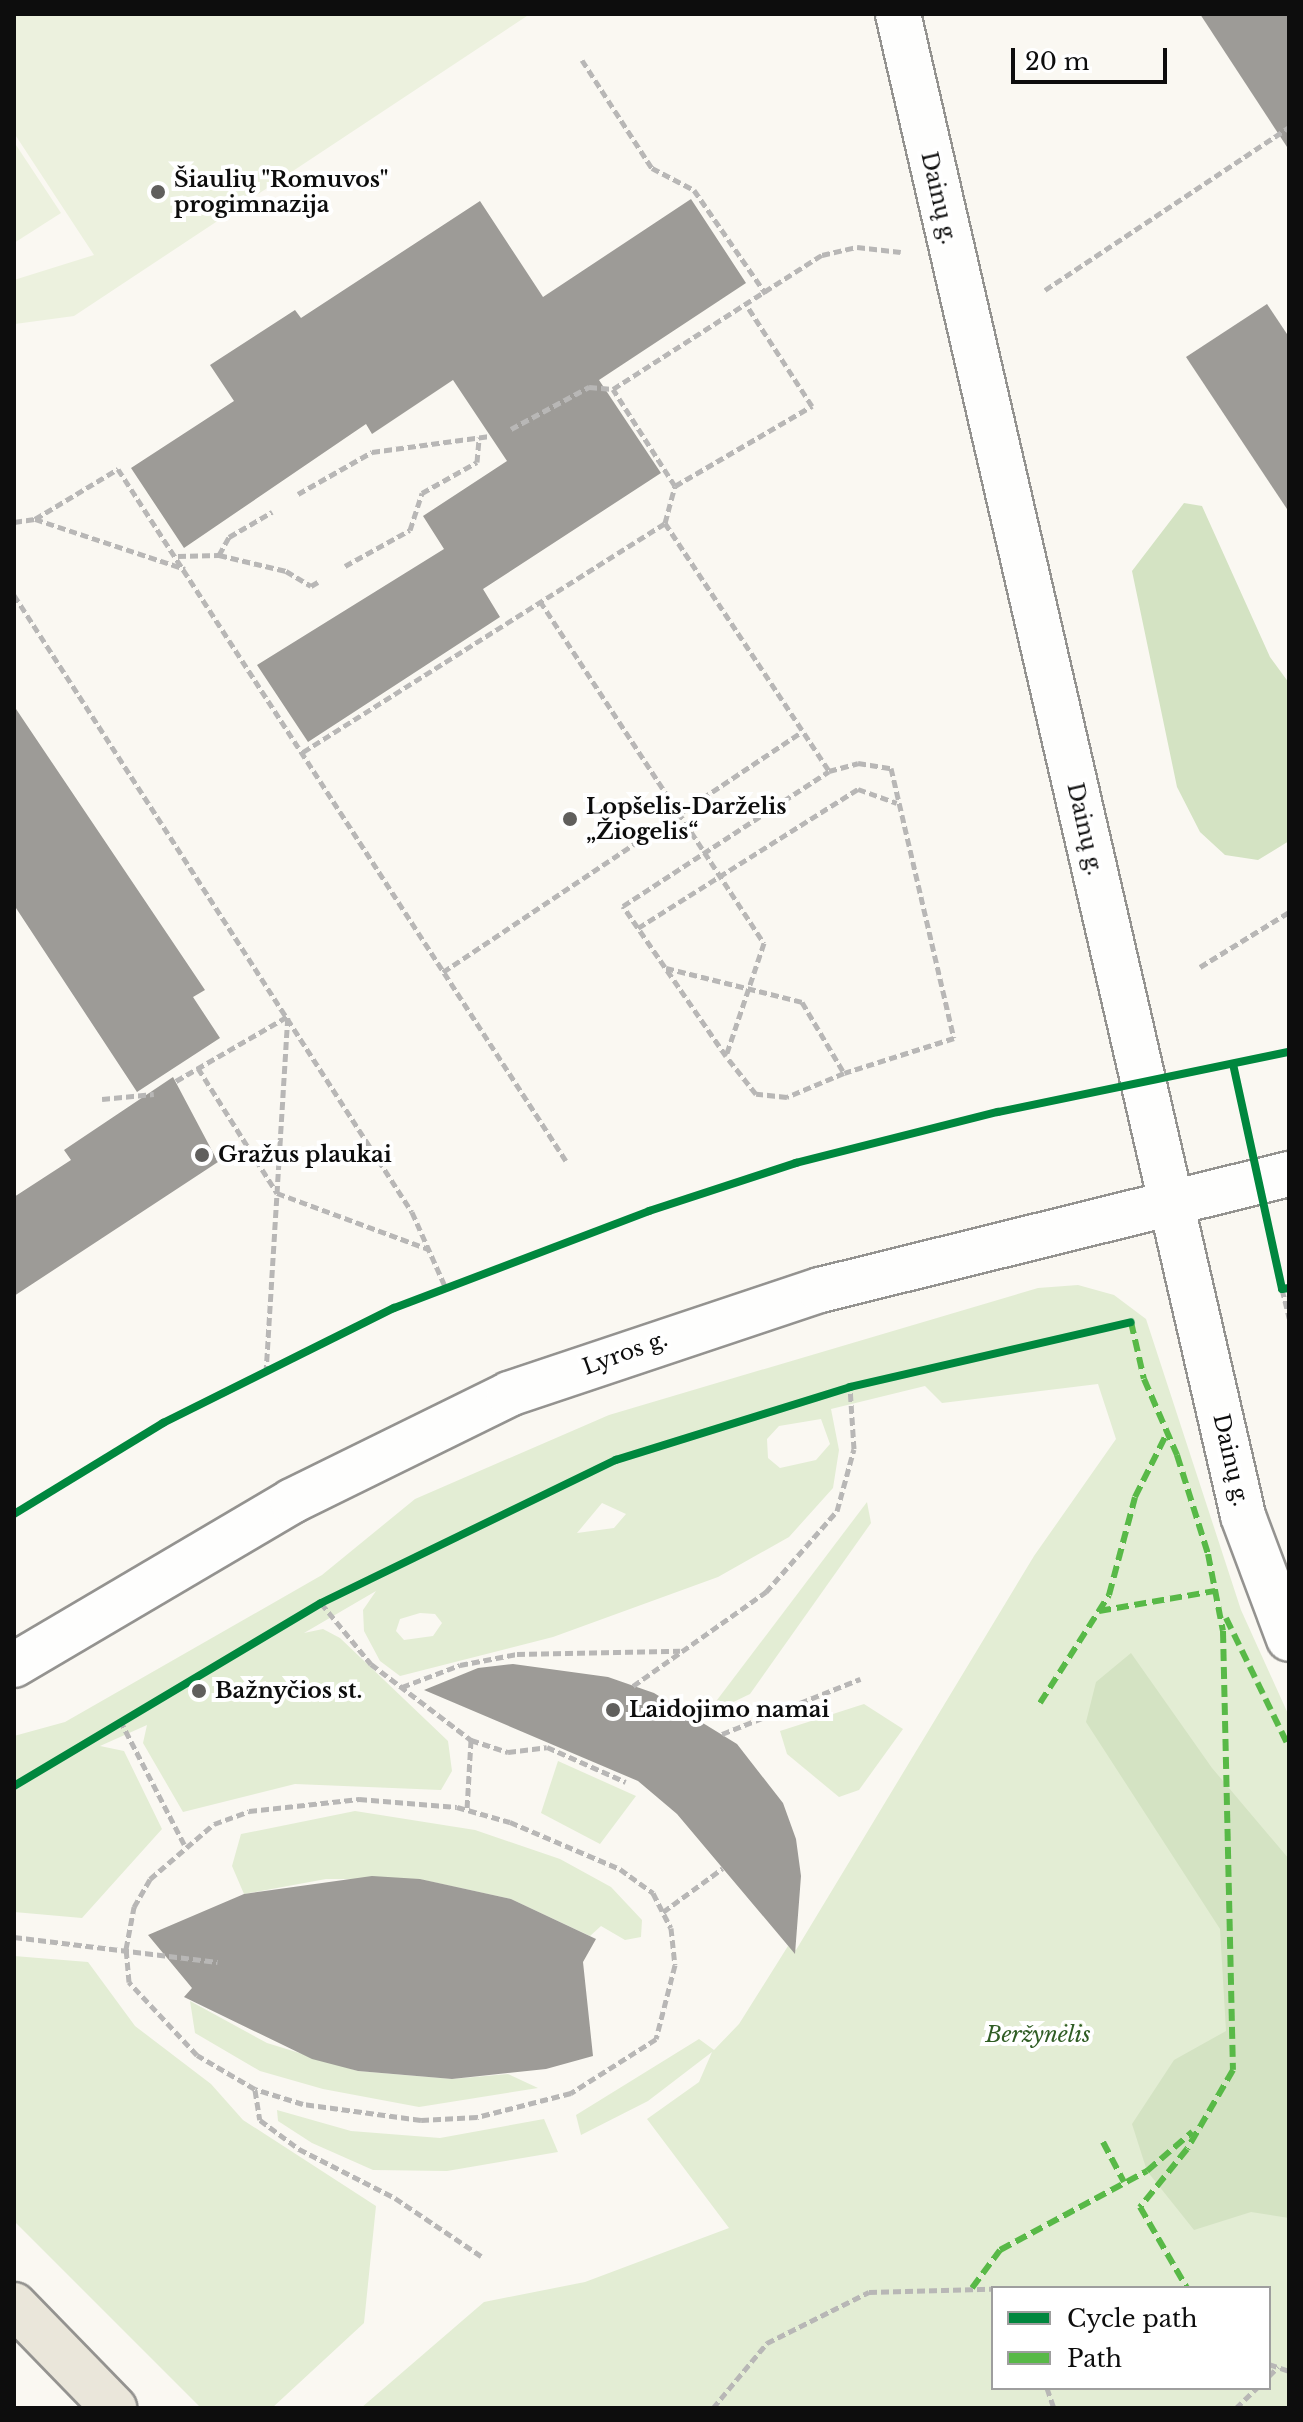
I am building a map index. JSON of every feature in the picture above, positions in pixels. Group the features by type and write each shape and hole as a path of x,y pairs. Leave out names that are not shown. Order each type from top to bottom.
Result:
{"main road":[{"path":"14,2305 114,2408"}],"street":[{"name":"Dainų g.","path":"898,14 1243,1516 1289,1639"},
{"name":"Lyros g.","path":"14,1665 292,1501 509,1394 820,1290 1170,1200 1289,1174"}],"path":[{"path":"582,60 652,168 694,190 766,294"},
{"path":"1045,290 1289,127"},
{"path":"511,429 589,387 613,389 841,248 952,258"},
{"path":"303,752 665,523 675,486 812,406 747,306"},
{"path":"613,389 675,486"},
{"path":"298,494 372,452 490,436"},
{"path":"345,566 410,530 422,493 477,462 479,437"},
{"path":"14,522 35,519 118,469 186,569 566,1161"},
{"path":"219,555 229,537 272,512"},
{"path":"35,519 186,569"},
{"path":"665,523 829,771"},
{"path":"177,556 219,555 286,571 311,586 318,582"},
{"path":"14,595 412,1212 445,1286"},
{"path":"540,601 683,811 764,943 726,1056"},
{"path":"443,972 801,732"},
{"path":"858,763 891,768 954,1038 844,1073 787,1097 756,1094 726,1056 623,906 829,771 858,763"},
{"path":"638,928 858,789 897,803"},
{"path":"1200,967 1289,912"},
{"path":"666,968 802,1002 844,1073"},
{"path":"176,1081 288,1016"},
{"path":"266,1373 288,1016"},
{"path":"198,1068 277,1193 429,1249"},
{"path":"102,1099 154,1094"},
{"path":"1282,1289 1289,1318"},
{"path":"633,1686 766,1592 837,1511 854,1449 850,1387"},
{"path":"321,1603 371,1664 471,1740 508,1752 547,1747 626,1782"},
{"path":"402,1687 460,1665 517,1654 682,1651"},
{"path":"722,1734 860,1679"},
{"path":"120,1720 184,1844"},
{"path":"467,1810 471,1740"},
{"path":"410,1800 467,1810 620,1869 653,1893 663,1912 675,1965 656,2039 571,2093 477,2117 421,2120 363,2115 255,2089 197,2055 155,2015 129,1982 126,1949 144,1888 184,1844 214,1824 249,1811 308,1802 410,1800"},
{"path":"663,1912 723,1868"},
{"path":"14,1937 217,1962"},
{"path":"255,2089 260,2120 269,2127 395,2198 481,2256"},
{"path":"713,2408 767,2343 869,2292 991,2288"},
{"path":"1271,2365 1289,2371"},
{"path":"1271,2374 1278,2367"},
{"path":"1236,2408 1255,2390"}],"green space":[{"name":"Šiaulių \"Romuvos\" progimnazija","path":"14,14 530,14 74,316 15,324 14,280 94,255 14,133"},
{"path":"14,142 61,213 14,243"},
{"path":"1184,503 1202,506 1270,657 1289,683 1289,841 1258,860 1225,855 1200,832 1177,787 1132,571"},
{"name":"Beržynėlis","path":"1078,1285 1114,1295 1146,1319 1241,1610 1289,1716 1289,2408 361,2408 484,2302 585,2282 729,2228 647,2119 699,2082 712,2052 648,2101 581,2135 576,2115 699,2039 714,2050 739,2024 788,1946 796,1950 1034,1556 1116,1439 1098,1384 942,1403 925,1386 831,1409 839,1450 833,1488 789,1537 718,1577 553,1637 400,1676 380,1661 364,1631 363,1610 376,1591 304,1633 323,1629 340,1638 448,1741 452,1771 441,1790 295,1784 183,1812 143,1743 147,1725 100,1746 124,1751 162,1829 82,1918 14,1912 14,1736 65,1722 322,1575 415,1499 609,1415 1038,1288","holes":["821,1419 830,1444 816,1460 780,1468 768,1458 767,1439 779,1426","602,1503 626,1514 614,1528 577,1533","420,1613 435,1614 442,1623 433,1636 404,1640 396,1631 400,1619"]},
{"path":"867,1502 871,1523 750,1694 725,1706 714,1704"},
{"path":"1131,1653 1212,1768 1289,1859 1289,2218 1251,2212 1194,2230 1147,2171 1132,2124 1174,2060 1226,2031 1220,1929 1086,1722 1096,1682"},
{"path":"864,1704 903,1729 859,1790 839,1797 787,1754 780,1731"},
{"path":"558,1761 636,1796 600,1844 541,1813"},
{"path":"355,1811 475,1830 560,1859 611,1887 642,1920 641,1937 625,1940 601,1926 590,1936 511,1899 419,1879 326,1879 244,1894 232,1866 241,1834"},
{"path":"14,1956 88,1962 135,2026 211,2084 243,2120 376,2206 364,2323 272,2408 201,2408 14,2221"},
{"path":"190,2001 267,2043 358,2071 452,2079 508,2074 538,2088 419,2107 323,2089 260,2071 195,2033"},
{"path":"277,2110 351,2131 440,2138 544,2119 558,2152 447,2171 373,2170 312,2143 278,2121"}],"building":[{"path":"1200,14 1289,14 1289,150"},
{"path":"691,199 746,283 599,380 661,473 483,589 500,617 308,742 257,665 444,549 423,516 507,461 453,380 372,434 366,424 184,548 131,468 234,401 210,365 295,310 301,318 480,201 543,297"},
{"path":"1267,304 1289,337 1289,512 1186,357"},
{"path":"14,706 205,990 193,997 220,1038 137,1092 14,905"},
{"path":"173,1077 218,1162 14,1296 14,1197 71,1160 64,1150"},
{"path":"513,1664 608,1677 654,1693 737,1744 783,1803 796,1839 801,1876 795,1954 677,1814 638,1781 424,1690 478,1668"},
{"path":"372,1876 420,1879 511,1899 596,1939 583,1962 593,2056 546,2069 452,2079 358,2071 312,2059 184,1997 192,1988 148,1935 244,1894"}],"marked path":[{"path":"1124,1324 1131,1322 1144,1379 1177,1455 1208,1554 1223,1631 1233,2070 1187,2149 1140,2207 1186,2286"},
{"path":"1040,1703 1109,1595 1135,1497 1167,1433"},
{"path":"1099,1611 1215,1591"},
{"path":"1226,1618 1289,1747"},
{"path":"972,2288 1000,2250 1147,2171 1192,2132"},
{"path":"1103,2142 1124,2182"}],"cycle path":[{"path":"14,1514 163,1423 394,1308 649,1211 796,1163 998,1112 1289,1052"},
{"path":"1233,1064 1282,1289 1289,1288"},
{"path":"14,1786 321,1603 616,1460 850,1387 1131,1322"}],"place":[{"name":"Šiaulių \"Romuvos\" progimnazija","path":"158,192"},
{"name":"Lopšelis-Darželis „Žiogelis“","path":"570,819"},
{"name":"Gražus plaukai","path":"202,1155"},
{"name":"Bažnyčios st.","path":"199,1691"},
{"name":"Laidojimo namai","path":"613,1710"}]}
